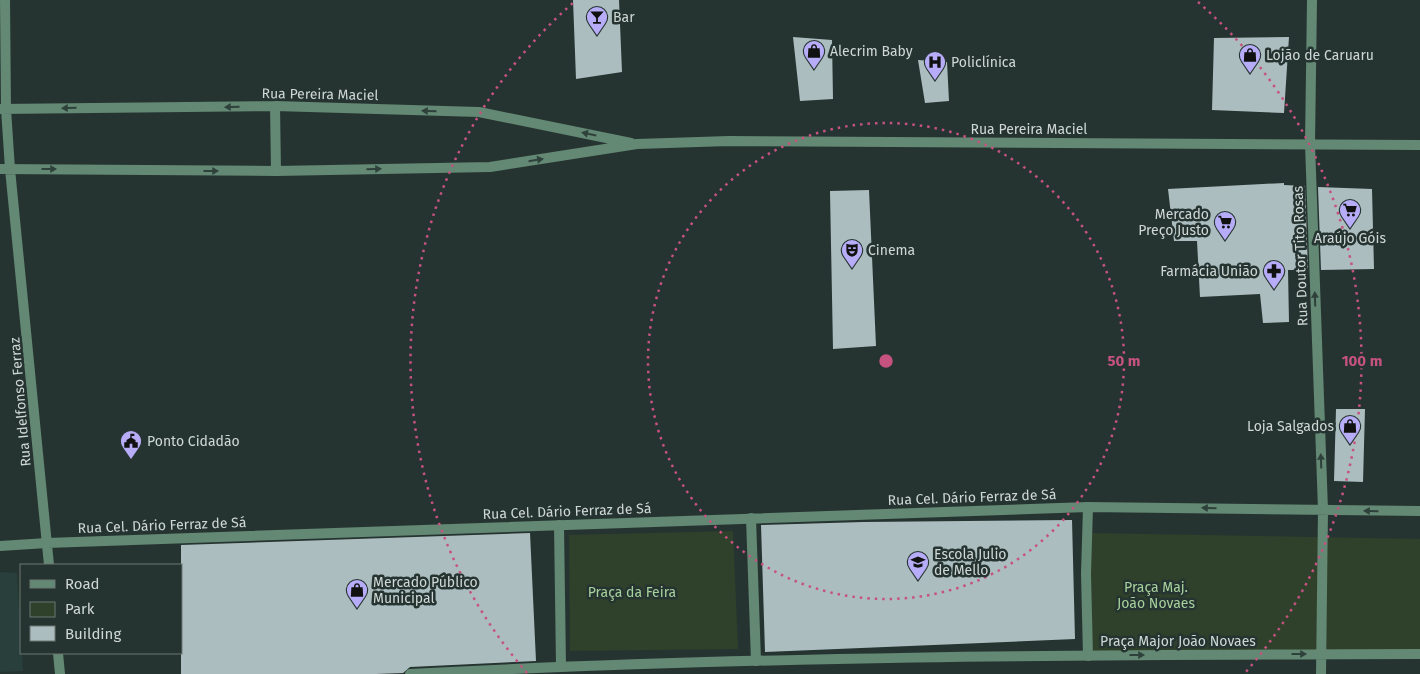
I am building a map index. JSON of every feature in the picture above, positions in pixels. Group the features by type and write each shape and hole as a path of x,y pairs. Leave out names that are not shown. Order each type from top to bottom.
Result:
{"street":[{"path":"3,109 5,0"},
{"name":"Rua Doutor Tito Rosas","path":"1312,0 1310,144 1323,510 1321,674"},
{"path":"275,106 276,171"},
{"name":"Rua Pereira Maciel","path":"3,109 275,106 479,112 637,144"},
{"name":"Rua Idelfonso Ferraz","path":"3,109 5,169 49,564"},
{"name":"Rua Pereira Maciel","path":"5,169 276,171 490,166 637,144 729,141 1420,145"},
{"path":"1088,507 1420,511"},
{"name":"Rua Cel. Dário Ferraz de Sá","path":"0,546 1088,507"},
{"name":"Praça Major João Novaes","path":"1088,507 1086,574 1088,656 1420,654"},
{"path":"750,518 756,661"},
{"path":"559,525 561,666"},
{"path":"58,654 60,674"},
{"path":"410,674 561,666 1088,656"}],"shaded area":[{"path":"0,572 17,573 20,654 22,654 23,671 0,672"}],"green space":[{"name":"Praça da Feira","path":"733,531 738,649 570,651 569,535"},
{"name":"Praça Maj. João Novaes","path":"1090,533 1420,539 1420,656 1088,656"}],"building":[{"name":"Bar","path":"573,0 619,0 622,72 576,79"},
{"name":"Alecrim Baby","path":"793,37 832,40 833,99 800,101"},
{"name":"Lojão de Caruaru","path":"1289,37 1284,113 1212,110 1214,38"},
{"name":"Policlínica","path":"918,60 947,62 949,101 925,103"},
{"path":"1284,183 1284,185 1305,186 1308,270 1288,270 1289,322 1263,323 1260,294 1200,297 1197,241 1174,241 1168,189"},
{"name":"Araújo Góis","path":"1318,187 1372,189 1374,269 1321,270"},
{"name":"Cinema","path":"869,190 876,346 833,349 830,191"},
{"name":"Loja Salgados","path":"1336,409 1365,409 1363,482 1334,481"},
{"name":"Escola Julio de Mello","path":"1072,520 1075,639 765,652 761,525"},
{"name":"Mercado Público Municipal","path":"530,533 536,661 410,667 403,673 376,674 181,674 181,545"}],"place":[{"name":"Bar","path":"597,36"},
{"name":"Alecrim Baby","path":"814,70"},
{"name":"Lojão de Caruaru","path":"1250,74"},
{"name":"Policlínica","path":"935,81"},
{"name":"Araújo Góis","path":"1350,229"},
{"name":"Mercado Preço Justo","path":"1225,241"},
{"name":"Cinema","path":"852,269"},
{"name":"Farmácia União","path":"1274,290"},
{"name":"Loja Salgados","path":"1350,445"},
{"name":"Ponto Cidadão","path":"131,460"},
{"name":"Escola Julio de Mello","path":"918,581"},
{"name":"Mercado Público Municipal","path":"357,609"}]}
